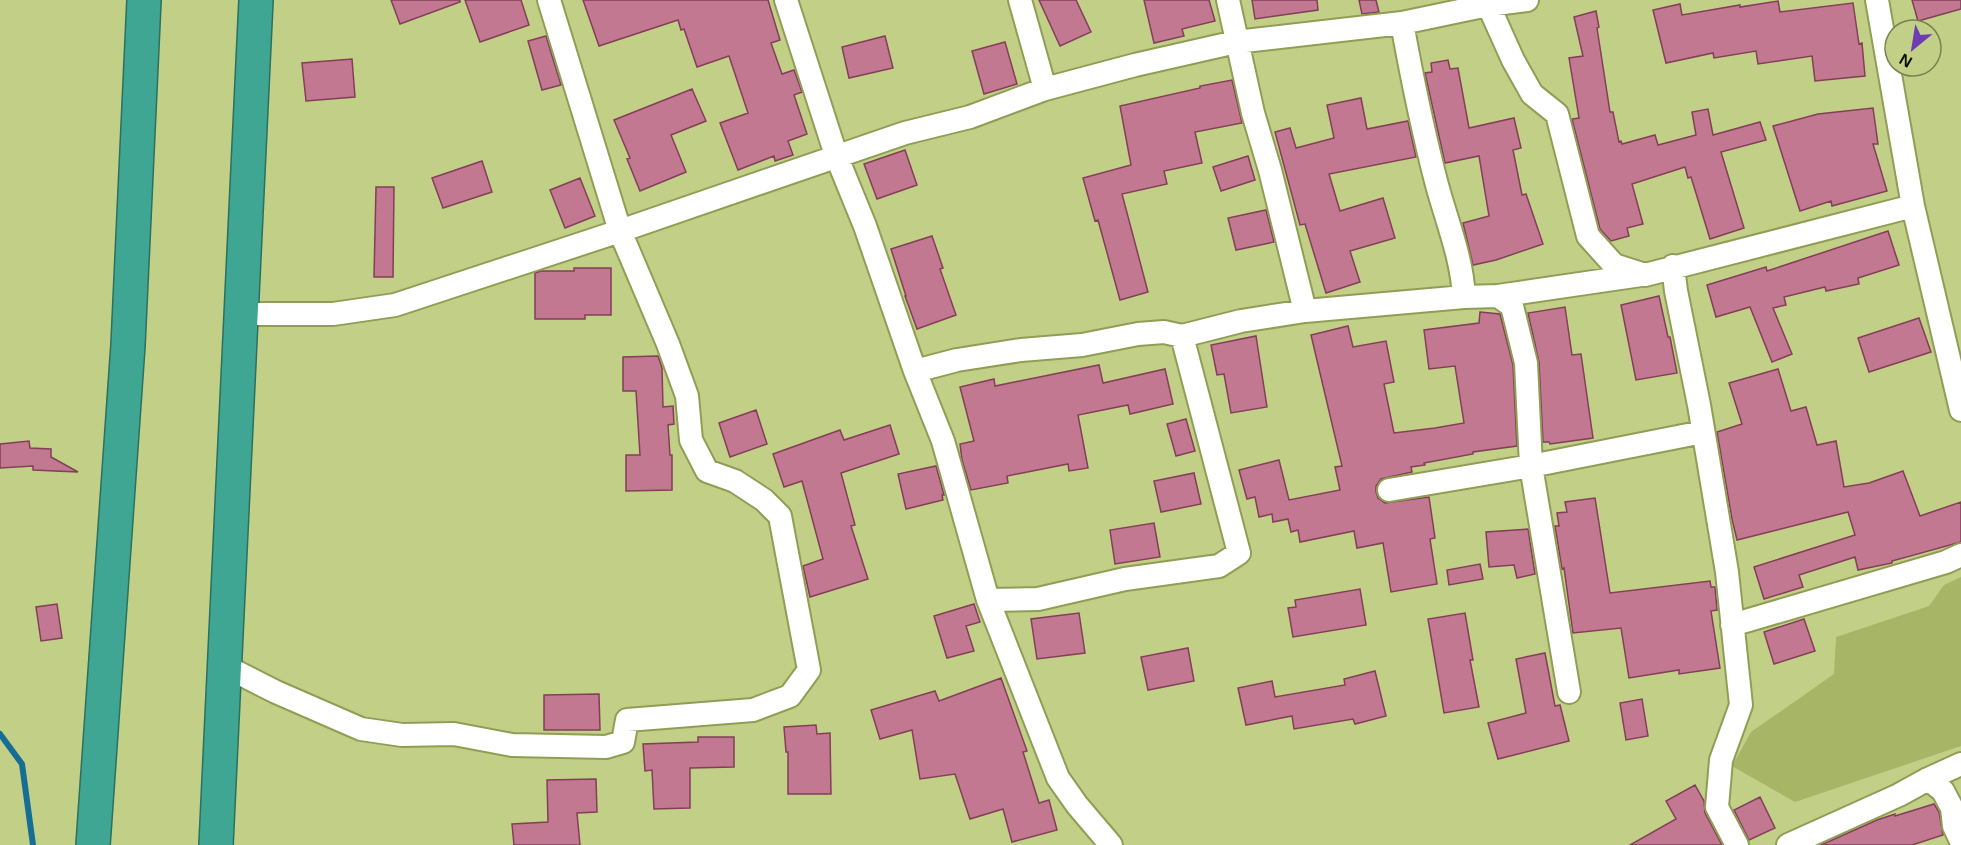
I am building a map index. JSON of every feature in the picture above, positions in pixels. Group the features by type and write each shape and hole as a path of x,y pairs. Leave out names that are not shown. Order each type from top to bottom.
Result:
{"highway":[{"path":"93,845 128,345 144,0"},
{"path":"216,845 255,0"}],"street":[{"path":"225,666 276,692 361,729 402,735 454,735 512,745 606,747 623,742 627,720 753,710 790,696 809,670 780,516 764,500 735,480 707,471 691,440 687,396 668,344 620,231 549,0"},
{"path":"786,0 836,155 866,226 915,371 943,441 988,600 1058,778 1077,805 1111,845"},
{"path":"1020,0 1045,89"},
{"path":"1228,0 1253,113 1270,170 1305,311"},
{"path":"240,315 333,314 395,305 620,231 836,155 905,133 970,117 1045,89 1134,65 1236,42 1402,23 1487,2 1527,0"},
{"path":"1877,0 1912,206 1961,410"},
{"path":"1487,2 1513,60 1532,94 1557,114 1588,236 1614,265 1645,275"},
{"path":"1402,23 1424,131 1456,248 1464,297"},
{"path":"915,371 957,360 1021,350 1082,345 1138,334 1164,332 1182,336 1241,321 1305,311 1464,297 1498,297 1645,275 1912,206"},
{"path":"1673,266 1726,572 1741,705 1721,760 1717,807 1737,845"},
{"path":"1498,297 1512,306 1526,363 1531,466 1569,692"},
{"path":"988,600 1038,599 1125,579 1219,566 1239,554 1182,336"},
{"path":"1389,490 1531,466 1703,432"},
{"path":"1732,625 1946,562 1961,555"},
{"path":"1788,845 1961,764"},
{"path":"1928,778 1943,792 1952,808 1954,826 1961,841"}],"green space":[{"path":"1961,577 1961,746 1795,802 1732,766 1751,732 1834,674 1836,637 1929,606 1944,585"}],"building":[{"path":"391,0 460,0 460,2 400,24"},
{"path":"465,0 521,0 529,25 480,42"},
{"path":"583,0 768,0 780,40 771,43 782,74 794,70 802,92 794,95 807,134 788,141 793,155 775,161 774,156 738,170 720,123 748,113 729,56 697,67 684,29 681,30 678,20 599,46"},
{"path":"1039,0 1076,0 1091,32 1060,46"},
{"path":"1144,0 1209,0 1215,21 1182,29 1184,36 1154,43"},
{"path":"1252,0 1317,0 1318,10 1255,19"},
{"path":"1359,0 1376,0 1379,12 1362,14"},
{"path":"1912,0 1961,0 1961,9 1929,18 1917,18"},
{"path":"1778,1 1780,12 1853,3 1859,44 1862,43 1865,76 1815,81 1812,56 1758,64 1756,51 1714,58 1713,53 1666,63 1653,10 1680,4 1682,15"},
{"path":"1596,11 1610,112 1613,112 1619,142 1621,141 1622,144 1655,135 1658,145 1696,135 1692,112 1708,109 1713,135 1760,122 1766,140 1721,152 1744,228 1710,239 1691,177 1688,178 1685,167 1632,184 1643,224 1627,228 1629,236 1611,241 1600,229 1572,119 1579,118 1569,58 1583,56 1574,17"},
{"path":"546,36 561,85 542,90 528,41"},
{"path":"885,36 893,68 849,78 842,47"},
{"path":"1005,42 1017,84 984,94 972,51"},
{"path":"352,59 355,97 306,101 302,63"},
{"path":"1448,60 1450,69 1458,68 1469,128 1514,118 1521,148 1513,150 1522,195 1526,194 1543,244 1496,260 1473,265 1463,223 1489,216 1479,156 1445,163 1425,73 1432,72 1431,63"},
{"path":"1232,80 1242,123 1195,132 1202,163 1164,171 1167,184 1122,194 1148,292 1120,300 1098,220 1095,221 1083,178 1131,165 1120,106"},
{"path":"692,89 706,121 671,135 686,172 640,191 627,159 630,158 614,120"},
{"path":"1361,98 1367,129 1408,121 1416,157 1329,174 1340,211 1383,198 1395,238 1350,251 1360,282 1326,293 1305,224 1300,225 1275,132 1290,128 1296,148 1334,138 1327,105"},
{"path":"1873,108 1878,144 1873,144 1887,191 1832,206 1831,201 1800,211 1773,126 1818,114"},
{"path":"905,150 917,185 877,199 864,164"},
{"path":"1248,156 1255,180 1221,191 1213,167"},
{"path":"482,161 492,192 443,208 432,178"},
{"path":"580,178 595,216 565,228 550,190"},
{"path":"376,187 394,187 393,277 374,277"},
{"path":"1266,210 1274,242 1236,250 1228,218"},
{"path":"1888,231 1899,265 1858,278 1859,284 1826,291 1825,287 1784,297 1786,305 1773,308 1792,354 1772,362 1750,307 1716,317 1707,285 1766,267 1767,271"},
{"path":"932,236 943,268 940,269 956,315 917,329 891,249"},
{"path":"574,268 611,268 611,315 585,315 585,319 535,319 535,273 574,271"},
{"path":"1659,296 1677,373 1636,380 1621,305"},
{"path":"1565,307 1572,355 1581,354 1593,438 1550,444 1543,442 1539,362 1528,313"},
{"path":"1480,312 1500,314 1513,365 1517,446 1473,452 1473,454 1424,463 1425,465 1411,467 1412,472 1381,479 1376,486 1378,498 1385,503 1429,497 1435,538 1430,539 1437,584 1391,592 1383,543 1357,548 1354,531 1300,542 1298,530 1291,532 1288,519 1273,522 1272,514 1259,517 1255,497 1247,499 1239,470 1279,460 1289,500 1340,490 1335,467 1342,466 1311,335 1348,326 1353,347 1386,341 1394,382 1384,384 1394,433 1435,428 1464,423 1455,366 1429,369 1424,330 1479,323"},
{"path":"1919,318 1931,352 1869,372 1858,338"},
{"path":"1256,336 1267,407 1231,413 1224,374 1217,375 1211,345"},
{"path":"658,356 662,368 663,407 673,406 674,424 668,425 670,455 672,455 672,490 626,491 626,455 640,455 636,391 623,391 623,357"},
{"path":"1099,365 1103,383 1165,369 1173,404 1130,414 1128,405 1078,415 1088,468 1069,471 1068,464 1007,476 1008,483 971,490 960,444 974,441 960,387 994,379 995,386"},
{"path":"1778,369 1791,411 1806,407 1817,445 1836,441 1844,487 1869,483 1903,471 1920,516 1961,502 1961,542 1892,561 1892,563 1858,570 1855,557 1799,575 1803,587 1764,599 1754,567 1855,535 1848,512 1737,540 1717,432 1742,424 1729,383"},
{"path":"756,410 767,444 730,457 719,423"},
{"path":"1186,419 1195,451 1176,456 1167,424"},
{"path":"890,425 899,454 841,473 855,525 851,526 868,579 810,597 803,566 823,559 802,481 784,487 773,454 840,430 844,440"},
{"path":"29,441 30,448 51,449 51,457 78,472 33,470 33,466 0,468 0,444"},
{"path":"936,466 944,495 942,495 943,500 906,509 898,474"},
{"path":"1194,473 1201,504 1161,512 1154,481"},
{"path":"1595,498 1610,593 1710,581 1711,587 1715,587 1717,610 1711,611 1720,668 1679,674 1679,670 1629,678 1621,628 1573,633 1564,568 1562,569 1555,526 1559,526 1557,513 1567,512 1565,502"},
{"path":"1154,523 1160,557 1115,564 1110,530"},
{"path":"1528,529 1535,574 1517,578 1514,565 1489,567 1486,532"},
{"path":"1480,564 1483,579 1449,585 1447,570"},
{"path":"1360,589 1366,625 1293,637 1288,608 1296,607 1295,600"},
{"path":"57,604 62,638 41,641 36,607"},
{"path":"974,604 980,622 966,626 974,651 947,658 934,616"},
{"path":"1079,613 1085,653 1037,659 1031,619"},
{"path":"1465,613 1473,660 1470,660 1479,707 1444,713 1428,619"},
{"path":"1804,619 1815,651 1774,664 1764,632"},
{"path":"1188,648 1194,681 1148,690 1141,657"},
{"path":"1545,653 1555,706 1560,705 1569,741 1498,759 1488,723 1526,713 1516,659"},
{"path":"1375,671 1386,716 1355,724 1353,719 1294,729 1292,716 1246,725 1238,688 1272,681 1275,697 1345,685 1344,679"},
{"path":"1001,678 1027,751 1023,752 1039,803 1049,800 1057,830 1012,842 1003,809 970,819 955,774 920,779 912,730 880,739 871,710 935,691 939,701"},
{"path":"599,694 600,730 544,730 544,695"},
{"path":"1642,699 1648,736 1626,740 1620,703"},
{"path":"816,725 817,734 830,733 831,794 788,794 788,752 786,752 784,727"},
{"path":"698,737 734,737 734,767 690,768 690,808 654,809 652,770 645,771 643,744 698,742"},
{"path":"596,779 597,812 577,813 580,845 514,845 512,824 548,822 547,780"},
{"path":"1695,785 1704,801 1705,813 1722,845 1630,845 1676,819 1666,801"},
{"path":"1760,797 1775,828 1749,840 1734,810"},
{"path":"1934,804 1939,812 1943,835 1912,845 1821,845 1877,820"}],"waterway":[{"path":"0,734 22,764 33,845"}]}
